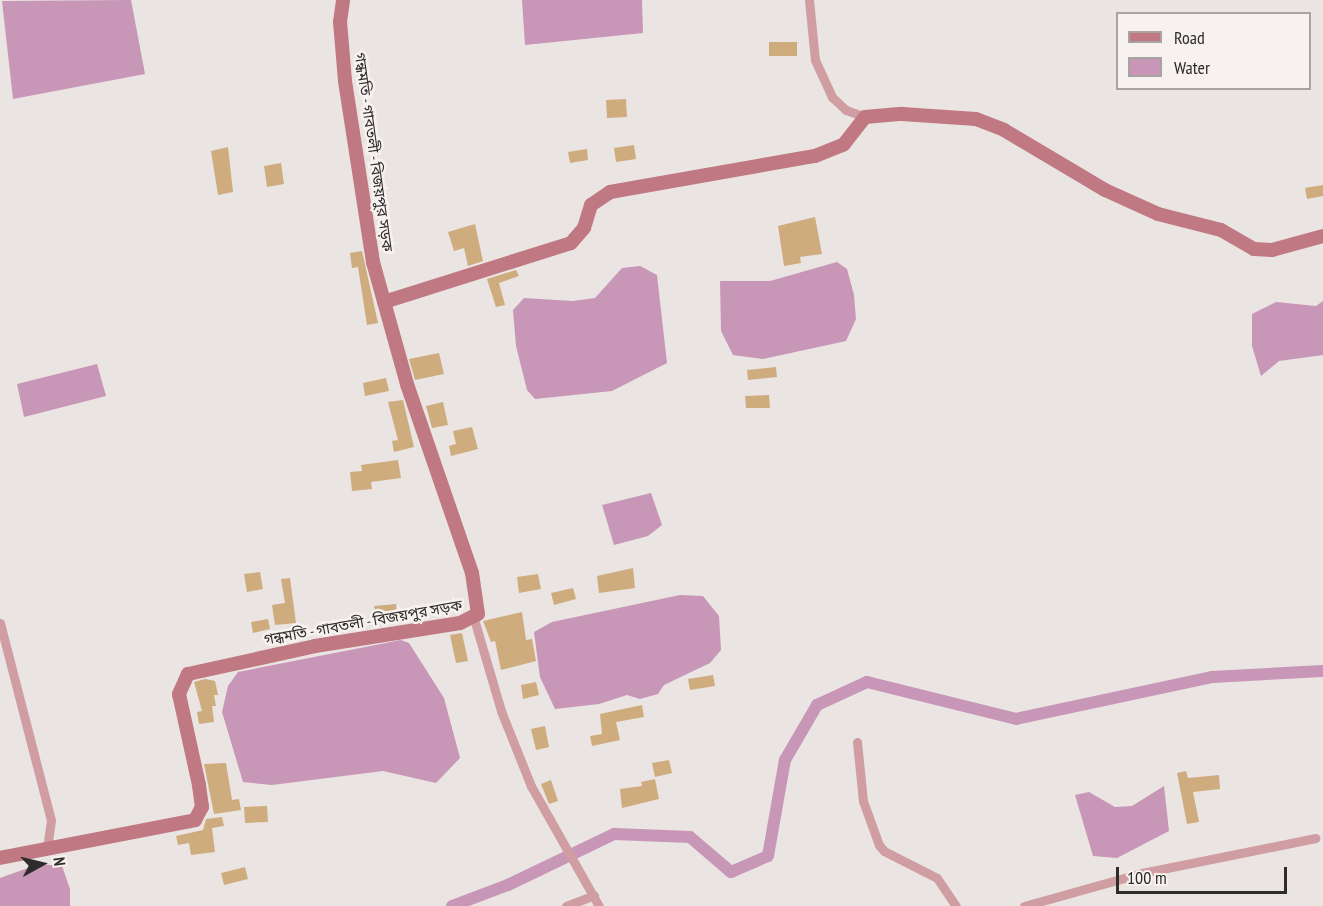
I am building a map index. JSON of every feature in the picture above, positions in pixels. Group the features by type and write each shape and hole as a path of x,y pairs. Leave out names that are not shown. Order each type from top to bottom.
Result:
{"main road":[{"name":"গন্ধমতি - গাবতলী - বিজয়পুর সড়ক","path":"0,858 195,820 200,814 199,785 179,694 188,674 293,650 474,619 479,610 472,573 422,417 407,384 373,262 345,81 340,21 343,0"},
{"path":"384,302 571,243 579,238 591,205 610,192 815,156 844,144 865,117 902,114 976,118 1004,130 1105,190 1158,214 1221,230 1254,249 1272,250 1323,236"}],"street":[{"path":"809,0 815,60 832,97 846,110 865,117"},
{"path":"474,619 505,722 531,786 599,906"},
{"path":"0,623 51,820 47,850"},
{"path":"857,741 863,801 879,845 884,851 937,878 956,906"},
{"path":"1024,906 1142,873 1315,838"},
{"path":"566,906 594,895"}],"water":[{"path":"131,0 145,74 13,99 2,1"},
{"path":"522,0 642,0 643,33 525,45"},
{"path":"837,262 847,269 854,295 856,319 846,341 763,359 733,355 721,331 720,281 770,281"},
{"path":"640,266 657,275 667,363 612,391 535,399 527,390 516,346 513,310 524,298 573,301 595,298 622,268"},
{"path":"1323,301 1323,355 1279,361 1261,376 1252,346 1252,314 1276,302 1316,306"},
{"path":"97,364 106,396 24,417 17,384"},
{"path":"651,493 662,525 648,536 614,545 602,505"},
{"path":"680,595 703,596 719,616 721,650 710,663 664,685 658,694 640,699 627,695 599,704 555,709 540,677 534,632 552,622"},
{"path":"401,640 409,643 444,698 460,758 436,783 383,771 272,785 243,782 222,712 228,686 238,672"},
{"path":"1164,786 1169,831 1117,858 1093,856 1075,795 1089,792 1115,807 1132,806"},
{"path":"39,864 62,866 70,889 70,906 0,906 0,878"}],"building":[{"path":"769,42 797,42 797,56 769,56"},
{"path":"626,99 627,117 607,118 606,100"},
{"path":"634,145 636,159 616,162 614,148"},
{"path":"228,147 233,192 218,195 211,151"},
{"path":"587,149 588,160 570,163 568,152"},
{"path":"281,163 284,184 267,187 264,166"},
{"path":"1323,185 1323,196 1307,199 1305,188"},
{"path":"815,217 822,254 800,257 801,263 784,266 778,226"},
{"path":"475,224 483,261 468,266 464,248 454,251 448,232"},
{"path":"362,251 378,323 367,325 358,267 352,268 350,253"},
{"path":"516,270 519,276 499,283 505,305 496,307 487,279"},
{"path":"439,353 444,374 415,380 409,359"},
{"path":"776,367 777,377 748,380 747,370"},
{"path":"386,378 389,391 365,396 363,383"},
{"path":"769,395 770,408 746,408 745,396"},
{"path":"403,400 414,447 394,452 392,441 398,440 388,402"},
{"path":"443,402 448,425 432,428 426,406"},
{"path":"472,427 478,449 451,456 449,446 456,444 453,431"},
{"path":"398,460 401,478 371,482 372,489 352,491 350,472 362,471 361,465"},
{"path":"633,568 635,588 599,593 597,576"},
{"path":"260,572 263,589 247,592 244,574"},
{"path":"538,574 541,589 519,593 517,577"},
{"path":"290,578 296,623 275,625 272,605 285,603 281,579"},
{"path":"573,588 576,599 554,605 551,593"},
{"path":"396,604 398,620 377,621 374,606"},
{"path":"522,612 526,640 532,639 536,661 501,670 495,641 491,642 483,621"},
{"path":"268,619 270,629 253,633 251,622"},
{"path":"462,633 468,661 456,663 450,635"},
{"path":"713,675 715,686 690,690 688,679"},
{"path":"205,679 215,681 218,695 214,695 216,706 212,706 214,722 199,724 197,712 202,711 194,682"},
{"path":"536,682 539,695 523,699 521,685"},
{"path":"642,705 644,717 616,722 620,740 592,746 590,736 602,734 600,714"},
{"path":"545,726 549,747 536,750 531,729"},
{"path":"669,760 672,773 655,777 652,763"},
{"path":"226,763 232,800 239,799 241,810 214,814 204,764"},
{"path":"1186,771 1188,778 1219,775 1220,789 1193,792 1199,822 1187,824 1177,773"},
{"path":"655,779 659,799 622,808 620,789 642,786 641,782"},
{"path":"551,780 558,801 549,804 541,784"},
{"path":"267,806 268,822 245,823 244,807"},
{"path":"222,817 224,826 212,828 215,852 191,855 189,843 178,845 176,836 203,830 206,819"},
{"path":"245,867 248,879 224,885 221,873"}],"waterway":[{"path":"452,906 508,885 614,834 690,837 731,872 768,856 785,760 817,705 867,682 1016,719 1212,677 1323,671"}]}
